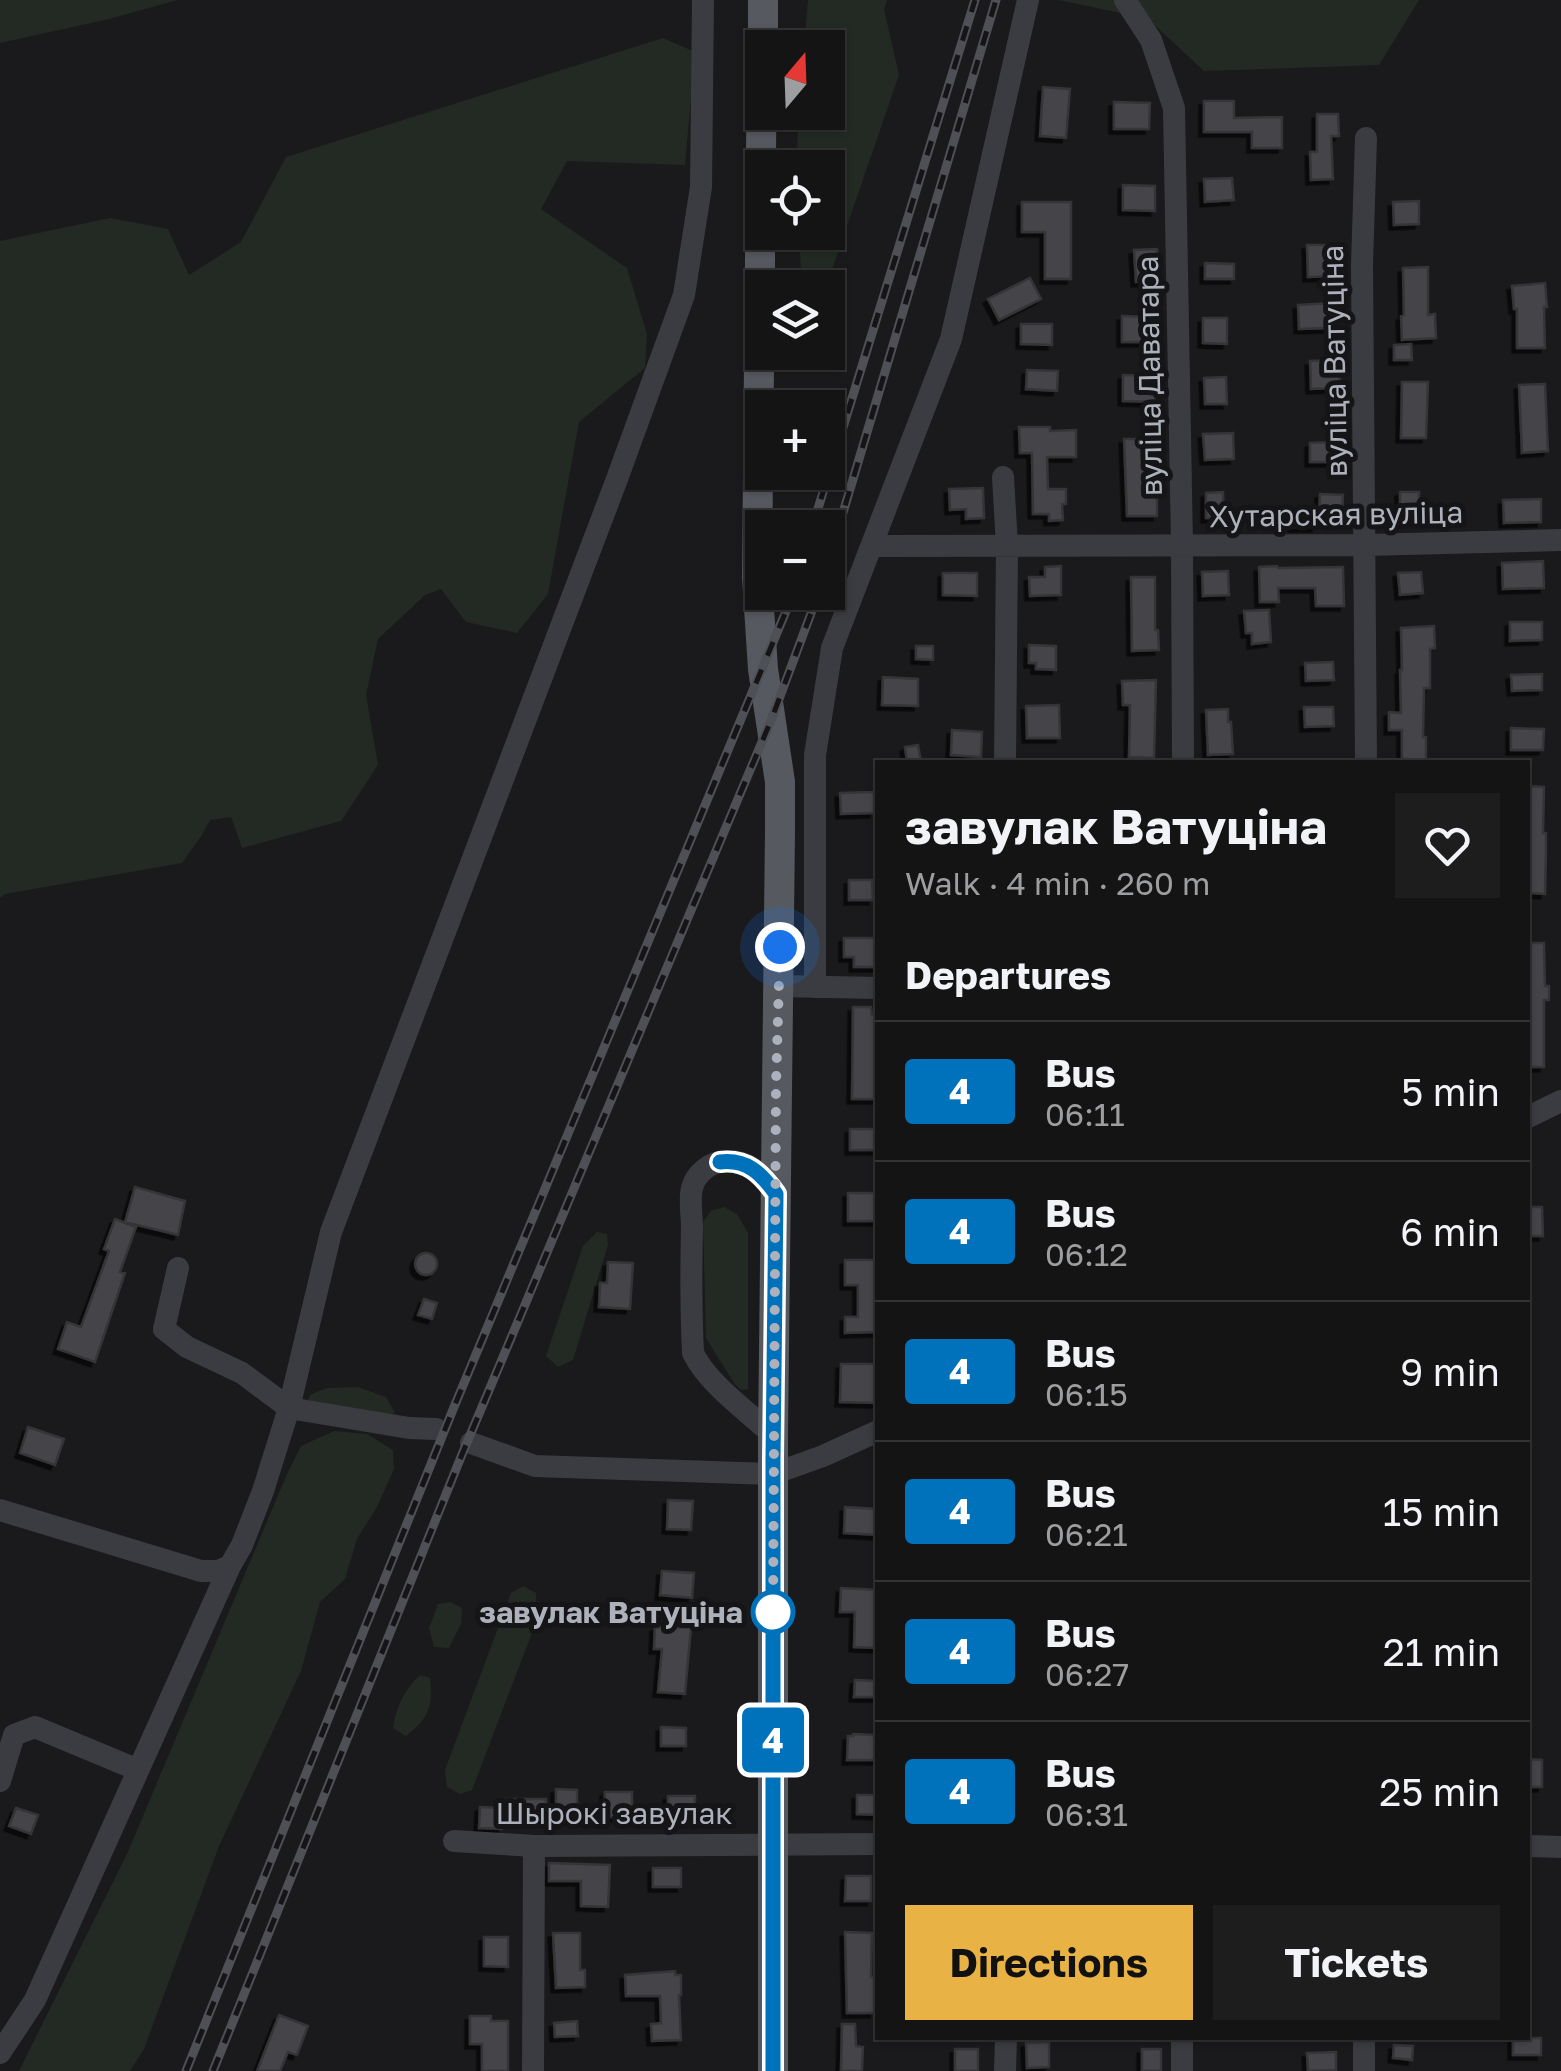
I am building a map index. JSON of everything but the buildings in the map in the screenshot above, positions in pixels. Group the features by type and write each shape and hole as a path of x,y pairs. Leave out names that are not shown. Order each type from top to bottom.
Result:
{"main road":[{"path":"762,30 763,0"},
{"path":"761,130 757,577 763,669 780,782 773,1435 773,2071"}],"street":[{"path":"0,2053 35,2000 242,1545 289,1408 331,1232 684,295 701,188 702,0"},
{"path":"815,987 815,755 832,648 951,339 1028,0"},
{"name":"вуліца Даватара","path":"1124,0 1151,40 1174,108 1183,760"},
{"name":"вуліца Ватуціна","path":"1366,138 1362,265 1366,760"},
{"path":"1004,478 1005,760"},
{"name":"Хутарская вуліца","path":"872,546 1366,545 1561,540"},
{"path":"780,986 875,988"},
{"path":"1530,1116 1561,1101"},
{"path":"773,1435 711,1378 693,1354 692,1187 704,1168 731,1160 764,1176 776,1194"},
{"path":"178,1268 164,1330 186,1346 242,1373 289,1408 408,1428 436,1428"},
{"path":"471,1444 535,1466 773,1474 875,1432"},
{"path":"0,1510 201,1571 230,1566"},
{"path":"0,1781 14,1736 35,1727 138,1770"},
{"name":"Шырокі завулак","path":"454,1841 534,1846 875,1844"},
{"path":"533,2071 534,1846"},
{"path":"1530,1846 1561,1846"},
{"path":"1005,2071 1006,2040"},
{"path":"1182,2040 1182,2071"},
{"path":"1364,2040 1364,2071"}],"shaded area":[{"path":"0,0 178,0 0,43"},
{"path":"808,0 887,0 884,9 899,75 845,232 845,150 797,150 798,130 845,130 845,30 805,30"},
{"path":"1059,0 1419,0 1379,65 1204,71 1148,19"},
{"path":"663,38 695,52 685,165 567,161 541,209 627,268 647,334 645,368 579,422 548,594 517,633 466,622 441,589 425,595 378,639 366,695 378,765 341,821 242,848 231,817 210,820 182,863 0,898 0,241 110,218 168,229 189,275 241,242 286,157"},
{"path":"800,250 839,250 832,270 801,270"},
{"path":"724,1207 737,1214 748,1233 748,1389 741,1390 706,1338 703,1222 711,1211"},
{"path":"597,1232 607,1234 608,1245 573,1360 558,1367 546,1356 583,1246"},
{"path":"358,1387 386,1397 395,1413 385,1416 307,1401 311,1394 327,1388"},
{"path":"334,1431 367,1434 393,1450 394,1469 357,1539 345,1579 320,1602 301,1671 219,1846 144,2049 130,2071 19,2071 127,1854 287,1474 301,1446"},
{"path":"523,1586 536,1593 537,1620 472,1790 460,1794 447,1787 445,1770 511,1593"},
{"path":"450,1602 462,1608 461,1624 449,1648 434,1647 429,1628 438,1604"},
{"path":"420,1675 430,1678 430,1704 420,1724 406,1736 393,1728 394,1721 405,1693"}],"railway":[{"path":"818,510 975,0"},
{"path":"844,510 996,0"},
{"path":"186,2071 454,1407 786,610"},
{"path":"213,2071 463,1452 772,718 812,610"}],"bus line":[{"name":"4","path":"720,1162 746,1164 764,1176 776,1194 773,2071"}],"place":[{"name":"завулак Ватуціна","path":"773,1612"}],"route":[{"path":"773,1612 773,1623 780,947"}]}
